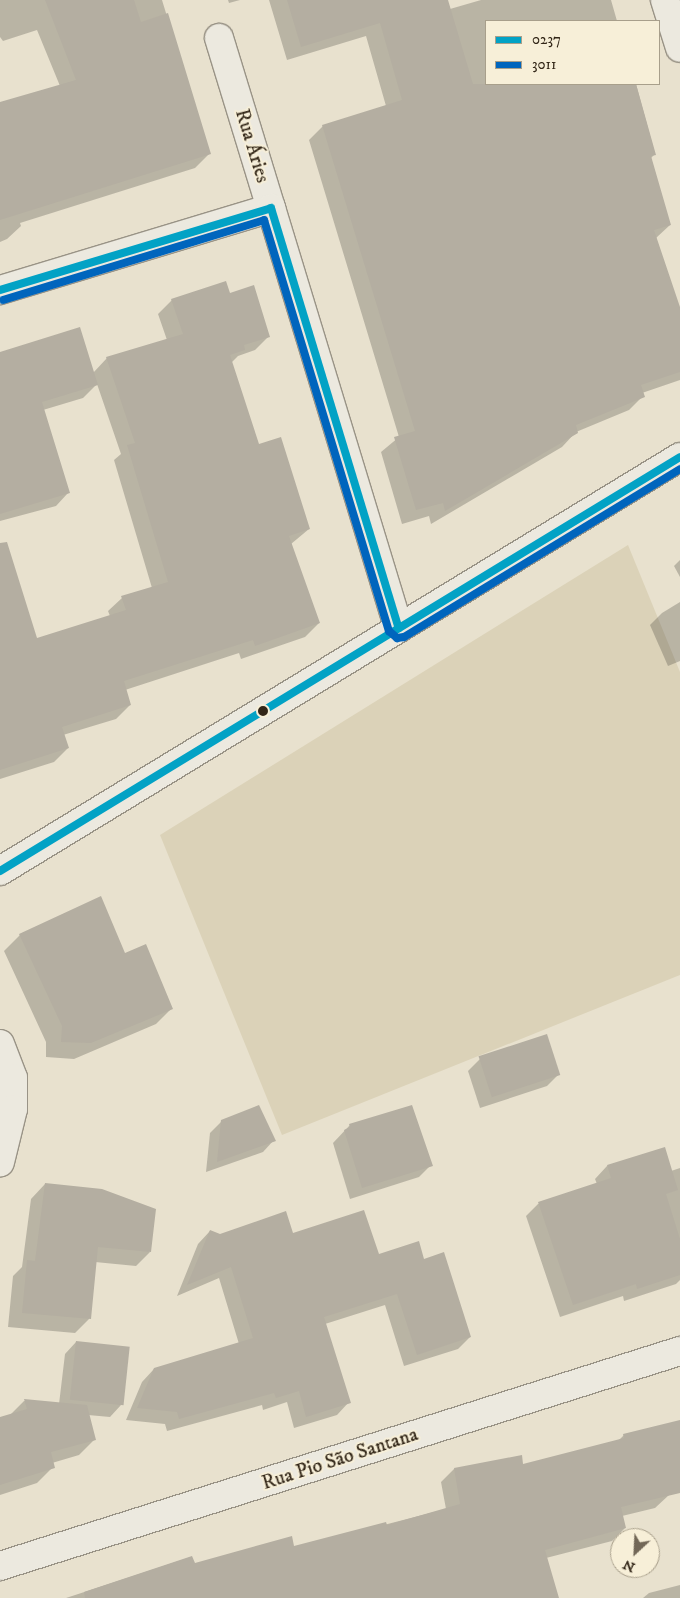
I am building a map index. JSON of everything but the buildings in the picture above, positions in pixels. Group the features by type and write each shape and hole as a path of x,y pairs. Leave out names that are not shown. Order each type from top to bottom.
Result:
{"street":[{"path":"665,0 680,48"},
{"name":"Rua Áries","path":"219,38 399,628"},
{"path":"0,290 271,208"},
{"path":"0,871 680,457"},
{"path":"0,1044 13,1078 13,1109 0,1162"},
{"name":"Rua Pio São Santana","path":"0,1566 680,1351"}],"shaded area":[{"path":"628,545 680,672 680,975 282,1135 160,835"}],"transit line":[{"name":"0237","path":"0,290 271,208 399,628"},
{"name":"3011","path":"3,300 264,220 389,631 397,638 404,637 680,469"},
{"name":"0237","path":"0,871 680,457"}]}
